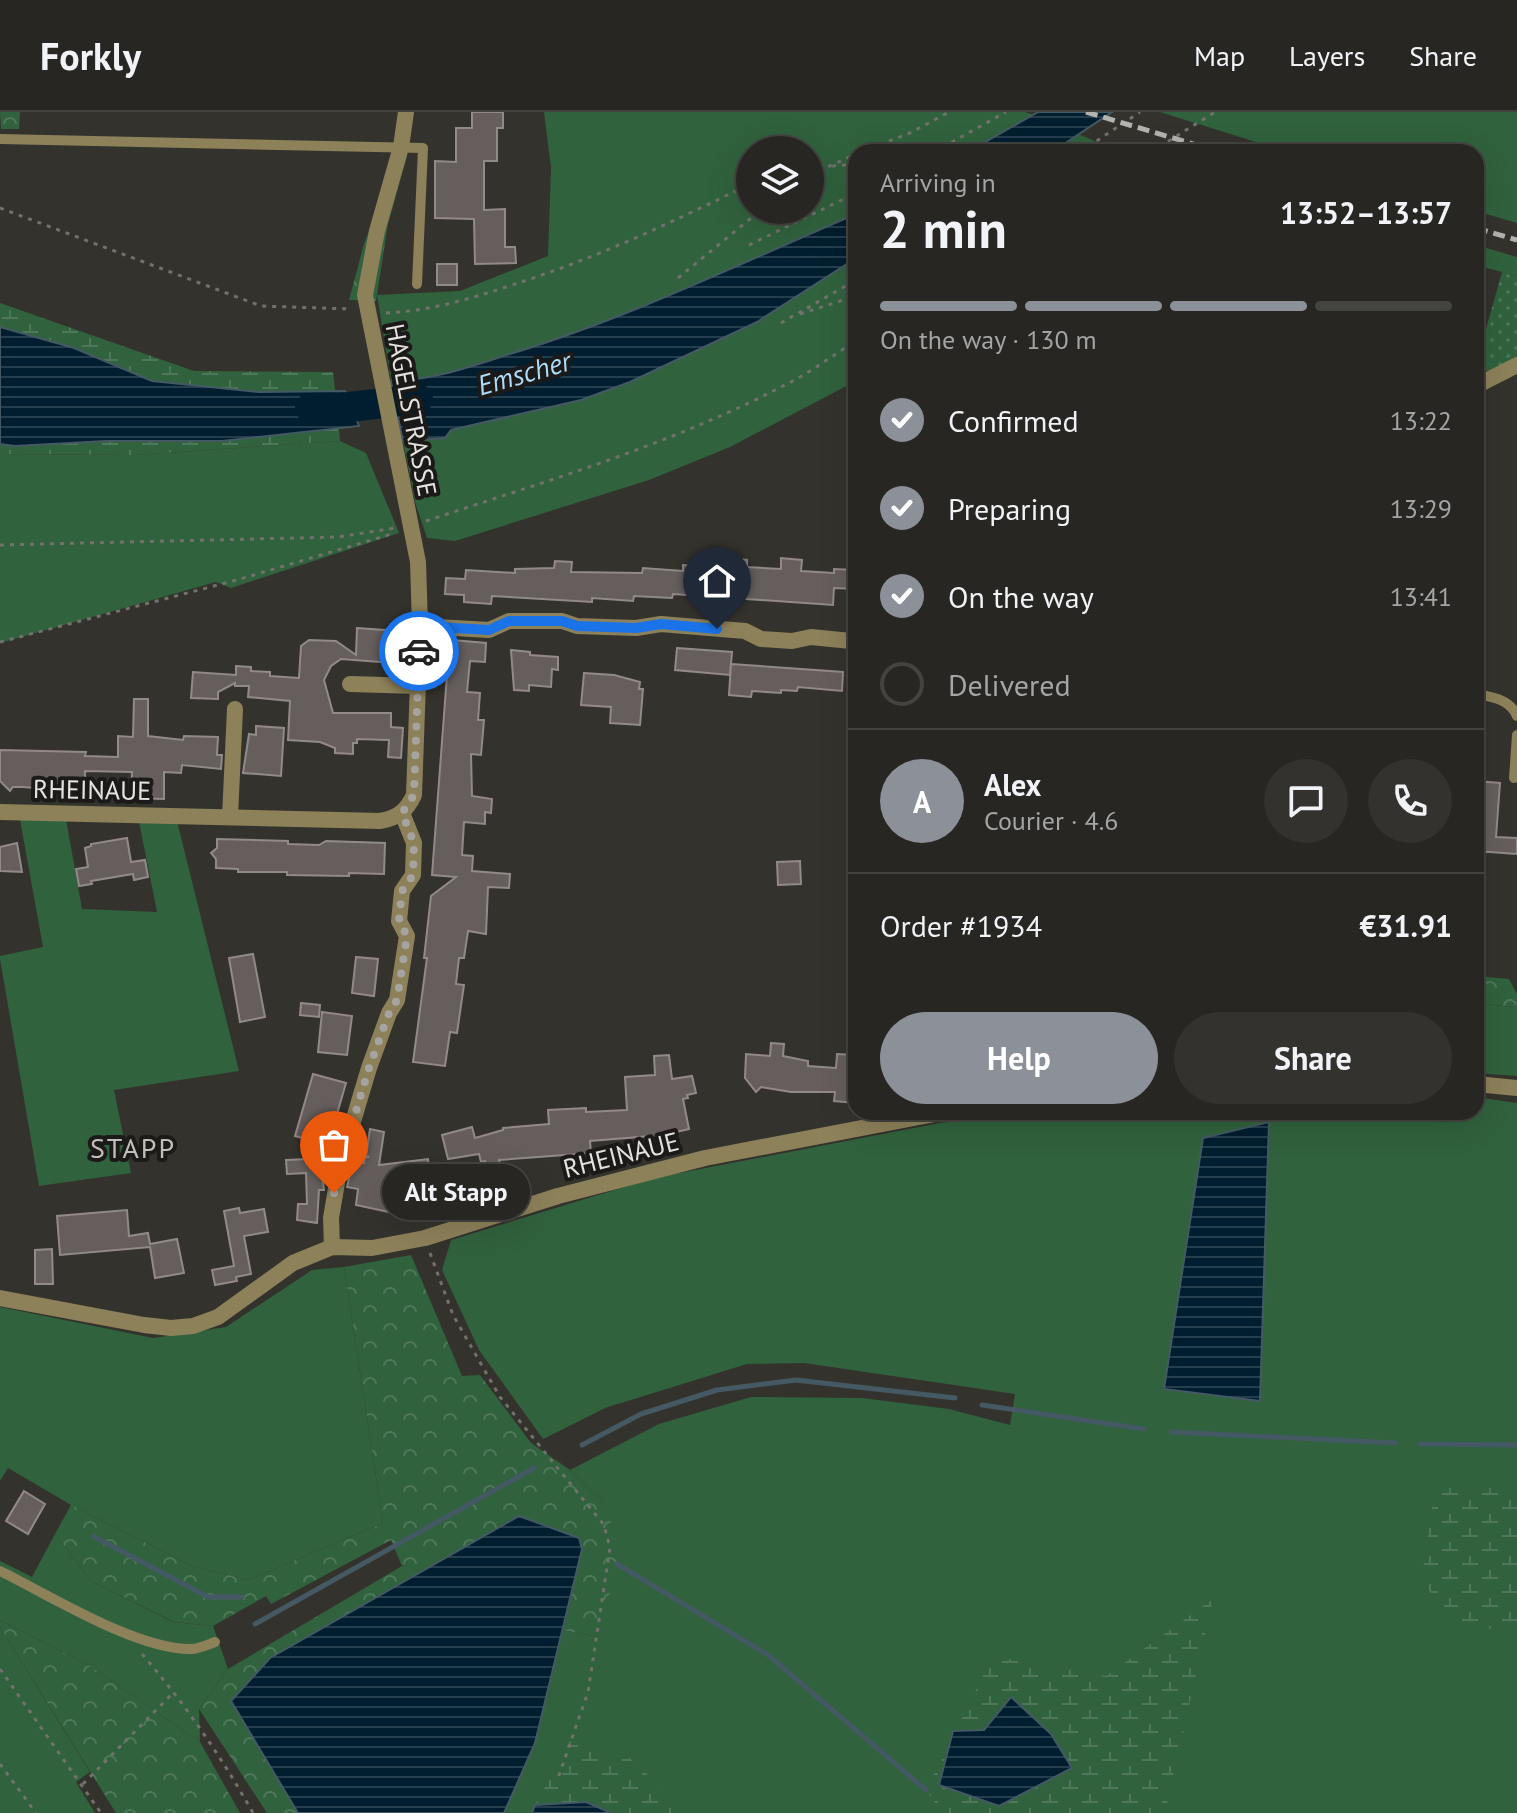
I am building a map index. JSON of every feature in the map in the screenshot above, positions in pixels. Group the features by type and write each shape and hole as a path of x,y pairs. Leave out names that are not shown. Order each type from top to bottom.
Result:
{"street":[{"name":"HAGELSTRASSE","path":"402,813 414,795 420,626 418,562 365,295 367,273 401,147 406,112"},
{"path":"1484,382 1517,365"},
{"path":"420,626 489,630 509,621 562,621 577,626 636,628 661,624 745,631 761,639 792,641 811,637 848,641"},
{"path":"350,684 418,686"},
{"path":"230,817 235,709"},
{"name":"RHEINAUE","path":"0,812 380,821 394,819 402,813"},
{"path":"332,1247 331,1218 340,1165 374,1054 397,1000 407,936 399,921 402,891 413,875 414,843 402,813"},
{"path":"1484,1085 1517,1088"},
{"name":"RHEINAUE","path":"0,1298 144,1325 171,1328 193,1326 218,1317 293,1263 332,1247 372,1248 425,1238 558,1196 705,1158 903,1120"}],"lane":[{"path":"0,139 401,147"},
{"name":"HAGELSTRASSE","path":"401,147 423,148 417,284"},
{"path":"1484,696 1502,700 1514,709 1517,716"},
{"path":"1514,778 1517,735"},
{"path":"0,1571 125,1633 161,1645 193,1649 215,1642"}],"path":[{"path":"881,144 949,112"},
{"path":"948,144 1006,112"},
{"path":"1092,144 1140,112"},
{"path":"1164,144 1215,112"},
{"path":"824,168 848,157"},
{"path":"824,166 848,165"},
{"path":"0,208 261,306 382,313 418,312 534,278 627,241 736,190"},
{"path":"749,245 848,197"},
{"path":"678,278 744,224"},
{"path":"781,323 848,285"},
{"path":"792,317 848,299"},
{"path":"0,642 237,580 616,459 701,425 801,376 848,346"},
{"path":"0,545 338,537 410,527"},
{"path":"425,1238 453,1315 500,1397 604,1525 610,1548 588,1692 557,1781"},
{"path":"125,1633 174,1692 227,1768 253,1813"},
{"path":"0,1669 101,1813"},
{"path":"83,1784 174,1692"},
{"path":"0,1764 36,1813"}],"green space":[{"path":"0,112 20,112 19,129 1,129"},
{"path":"544,112 1025,112 1034,115 982,144 848,144 848,217 684,289 554,340 451,372 391,381 377,295 460,291 548,256 551,168"},
{"path":"1160,112 1517,112 1517,223 1484,213 1484,144 1262,144"},
{"path":"1078,134 1101,144 1064,144"},
{"path":"398,155 407,156 388,224 376,301 349,300 364,244"},
{"path":"1484,247 1517,257 1517,276 1484,267"},
{"path":"848,263 848,385 730,447 649,480 455,541 427,538 415,502 403,441 445,438 451,430 580,400 630,382 757,322"},
{"path":"1502,272 1517,276 1517,361 1489,373 1484,368 1484,336"},
{"path":"0,303 194,371 333,372 335,390 345,391 359,426 339,429 340,441 134,455 0,454"},
{"path":"340,441 366,453 399,533 231,588 216,582 0,643 0,454 134,455"},
{"path":"19,814 65,814 82,909 157,912 138,817 176,817 239,1071 114,1090 131,1173 39,1186 0,959 0,956 43,947"},
{"path":"1484,977 1509,979 1517,994 1514,1007 1484,1004"},
{"path":"1484,1004 1513,1007 1517,1004 1517,1076 1484,1074"},
{"path":"1484,1098 1517,1103 1517,1813 611,1813 586,1802 536,1805 532,1813 504,1813 535,1743 561,1630 599,1637 604,1503 570,1470 659,1424 751,1397 862,1398 949,1409 1010,1425 1015,1394 804,1363 747,1364 605,1408 543,1439 479,1350 442,1270 451,1240 654,1178 965,1120 1484,1120"},
{"path":"411,1255 462,1376 480,1375 531,1443 570,1470 604,1503 621,1550 599,1637 561,1630 582,1549 519,1516 409,1579 232,1701 298,1813 267,1813 199,1709 228,1669 402,1566 391,1540 271,1604 266,1596 213,1626 174,1622 91,1581 55,1534 71,1505 192,1566 249,1580 383,1523 344,1267"},
{"path":"344,1267 383,1523 249,1580 192,1566 71,1505 8,1468 0,1481 0,1307 153,1338 226,1327 312,1270"},
{"path":"1435,1488 1517,1488 1517,1632 1463,1625 1421,1583"},
{"path":"55,1534 91,1581 173,1622 213,1626 228,1669 199,1709 200,1742 90,1666 0,1620 0,1561 32,1577"},
{"path":"1213,1599 1165,1813 942,1813 926,1790 993,1656 1106,1676"},
{"path":"0,1620 90,1666 200,1742 240,1813 116,1813 0,1627"},
{"path":"0,1627 90,1772 76,1782 95,1813 0,1813"},
{"path":"570,1741 623,1752 689,1813 611,1813 586,1802 535,1805"}],"water":[{"path":"1038,112 1112,112 1064,144 982,144"},
{"path":"848,217 848,263 757,322 630,382 581,400 451,430 445,438 403,441 391,381 451,372 554,340 684,289"},
{"path":"0,327 74,348 152,381 259,392 345,391 359,426 222,441 0,444"},
{"path":"1269,1122 1260,1401 1164,1389 1203,1138"},
{"path":"519,1516 579,1538 582,1549 535,1743 504,1813 298,1813 231,1701 270,1658"},
{"path":"1011,1697 1051,1734 1072,1768 999,1806 939,1785 953,1731 984,1730"},
{"path":"586,1802 611,1813 532,1813 535,1805"}],"building":[{"path":"472,112 503,112 503,128 497,128 497,161 484,161 484,210 505,209 505,247 515,247 516,263 475,264 474,219 435,218 435,161 456,162 456,128 472,128"},
{"path":"437,264 457,264 457,285 437,285"},
{"path":"730,558 747,560 747,567 781,569 781,558 802,560 801,571 834,573 834,569 848,570 848,589 834,588 833,605 673,594 672,598 634,596 633,601 592,598 592,602 492,596 491,604 464,602 464,595 445,594 446,578 465,579 466,570 515,573 515,569 554,568 555,561 572,562 571,572 642,573 643,568 683,571 683,565 729,568"},
{"path":"357,628 398,631 393,663 341,659 331,666 324,680 333,713 391,713 391,727 403,728 401,758 388,757 389,740 357,739 357,743 353,743 353,754 335,753 335,748 320,742 288,740 290,701 248,697 249,686 235,686 235,683 218,692 218,699 191,698 193,672 236,675 236,666 270,672 270,676 299,678 301,646 309,640 336,641 356,655"},
{"path":"452,640 486,643 485,662 470,661 467,692 480,693 478,720 484,720 481,755 471,754 472,796 492,799 491,813 485,812 485,824 464,822 462,855 473,856 472,871 510,874 509,888 488,887 486,934 468,931 464,958 459,958 456,984 464,985 457,1033 450,1032 445,1066 413,1062 427,958 424,958 431,896 456,877 432,875"},
{"path":"677,648 732,652 730,675 675,670"},
{"path":"511,650 558,657 558,670 552,669 551,687 529,685 529,691 514,690"},
{"path":"731,664 843,672 842,691 798,687 797,691 781,690 781,693 752,691 751,697 729,695"},
{"path":"584,673 614,675 640,682 639,689 643,689 640,725 610,723 611,707 581,705"},
{"path":"134,699 148,699 148,736 183,740 184,736 218,737 217,755 222,755 221,769 182,765 181,773 164,772 164,799 131,798 132,772 85,771 85,786 78,792 75,789 54,788 50,792 44,785 38,791 13,787 10,791 0,781 0,750 86,752 85,756 118,757 118,736 133,737"},
{"path":"256,726 284,728 281,776 243,773 249,734 256,735"},
{"path":"1484,782 1500,783 1496,837 1517,838 1517,854 1484,852"},
{"path":"127,838 131,862 145,860 148,877 134,880 133,874 79,886 76,869 88,867 85,848 91,844"},
{"path":"217,839 319,845 326,841 385,843 384,874 287,875 287,872 238,872 238,869 216,868 216,859 211,853 217,848"},
{"path":"17,843 22,872 0,871 0,847"},
{"path":"800,861 801,884 778,885 777,862"},
{"path":"253,954 265,1017 240,1022 229,958"},
{"path":"356,957 378,959 374,996 352,993"},
{"path":"301,1003 320,1005 319,1017 300,1015"},
{"path":"322,1012 352,1016 347,1055 318,1052"},
{"path":"771,1043 784,1044 783,1056 808,1061 808,1066 836,1068 837,1054 848,1055 848,1102 834,1101 835,1092 791,1092 761,1087 756,1092 745,1078 746,1054 770,1056"},
{"path":"669,1055 672,1079 692,1076 696,1093 683,1099 689,1129 664,1135 590,1141 591,1153 499,1160 507,1188 493,1192 485,1161 481,1162 479,1154 448,1159 442,1135 472,1127 475,1138 503,1128 549,1124 548,1110 627,1110 625,1077 655,1075 654,1056"},
{"path":"313,1074 346,1083 328,1145 295,1136"},
{"path":"370,1129 384,1132 379,1165 428,1159 431,1194 397,1199 398,1214 356,1205 358,1189 347,1187 353,1161 364,1163 365,1157 369,1157 366,1156"},
{"path":"331,1158 326,1182 323,1182 324,1190 319,1190 317,1223 297,1220 298,1204 307,1204 306,1173 287,1174 286,1160"},
{"path":"239,1208 240,1213 264,1209 268,1232 244,1236 251,1274 236,1277 237,1281 215,1285 212,1270 234,1266 224,1211"},
{"path":"127,1210 129,1236 148,1233 150,1244 177,1239 184,1273 155,1278 150,1247 60,1255 57,1216"},
{"path":"52,1249 53,1284 35,1284 35,1250"},
{"path":"24,1491 45,1504 28,1534 6,1521"}],"waterway":[{"name":"Emscher","path":"310,408 341,408 418,399"},
{"path":"582,1445 641,1414 717,1390 796,1380 955,1398"},
{"path":"982,1405 1144,1429"},
{"path":"1171,1432 1396,1443"},
{"path":"1420,1444 1517,1445"},
{"path":"255,1624 534,1468"},
{"path":"93,1536 208,1597 242,1597"},
{"path":"617,1564 768,1655 926,1790"}],"railway":[{"path":"1086,112 1193,144"},
{"path":"1484,230 1517,240"}],"way so far":[{"path":"334,1193 369,1068 389,1013 397,1000 407,936 399,921 402,891 413,875 414,843 402,813 414,795 419,651"}],"place":[{"name":"Alt Stapp","path":"334,1193"}],"district":[{"name":"STAPP","path":"133,1148"}],"route":[{"path":"419,651 420,626 489,630 509,621 562,621 577,626 636,628 661,624 717,629"}]}
